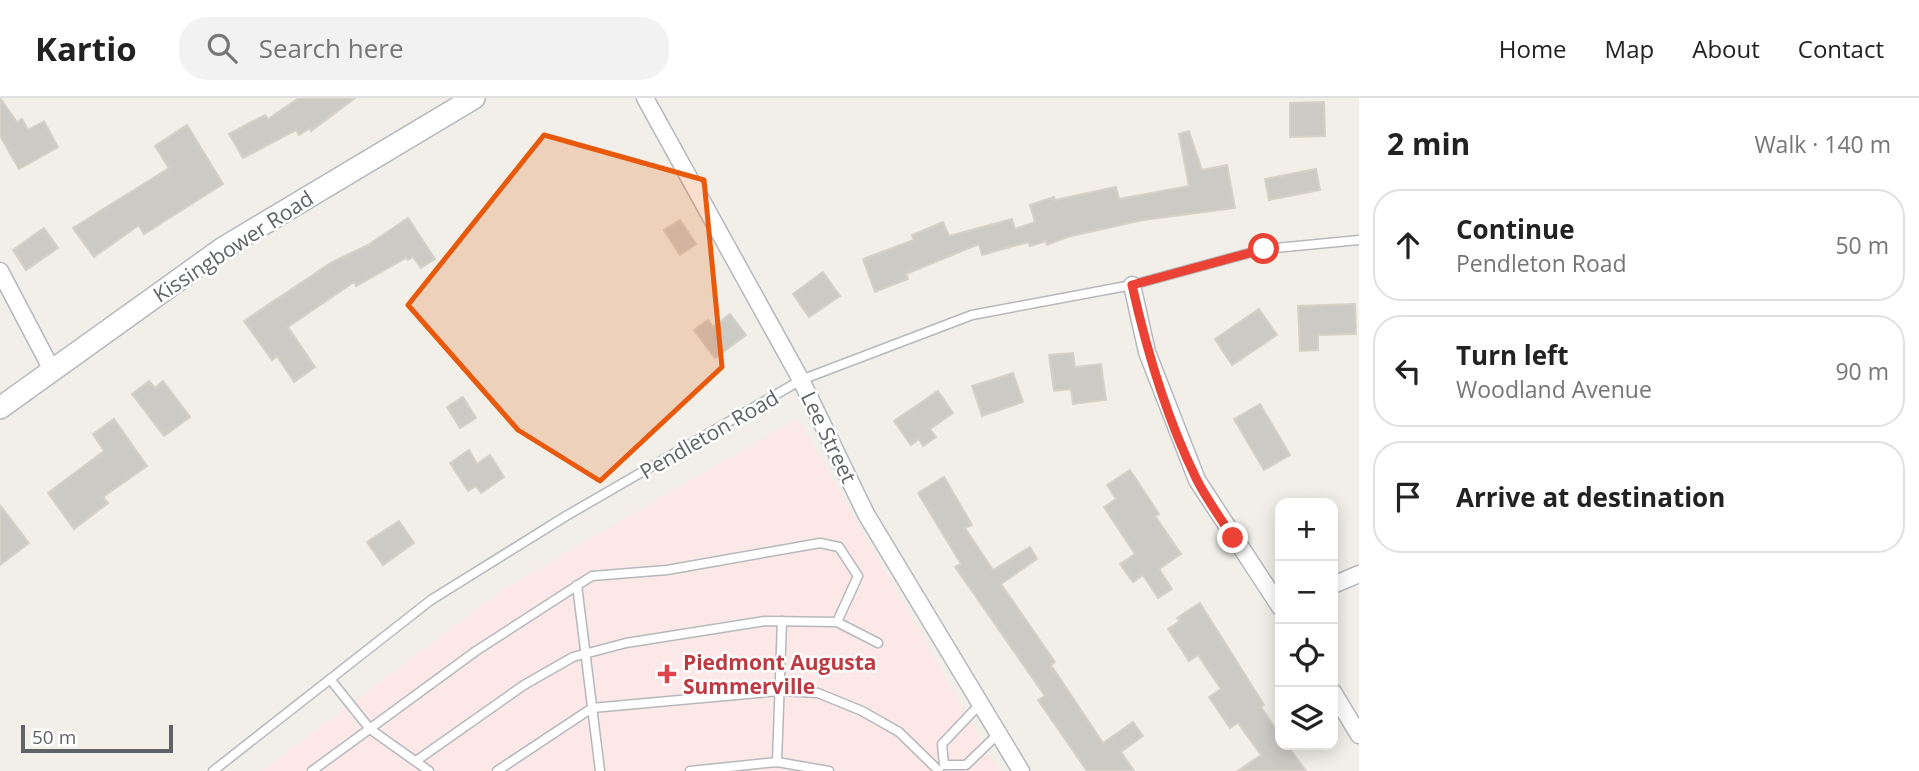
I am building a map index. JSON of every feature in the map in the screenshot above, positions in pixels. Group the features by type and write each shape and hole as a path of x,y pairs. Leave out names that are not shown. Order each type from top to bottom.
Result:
{"street":[{"name":"Kissingbower Road","path":"0,408 223,248 474,98"},
{"name":"Lee Street","path":"645,98 801,380 866,514 1021,771"},
{"path":"0,271 52,370"},
{"path":"1132,285 1147,352 1197,480 1275,599"},
{"path":"1338,583 1359,574"},
{"path":"1338,700 1359,735"}],"lane":[{"name":"Pendleton Road","path":"213,771 225,768 330,679 430,600 566,516 801,380 972,315 1132,285 1264,249 1359,240"},
{"path":"312,771 476,651 592,576 667,570 820,543 839,547 858,576 837,622"},
{"path":"577,585 600,771"},
{"path":"416,761 524,685 573,657 626,643 765,621 782,621 837,622 878,643"},
{"path":"777,762 782,621"},
{"path":"330,679 370,729 429,771"},
{"path":"497,771 592,708 779,691 818,693 862,711 899,732 941,769"},
{"path":"941,769 942,744 981,703"},
{"path":"941,769 967,765 998,734"},
{"path":"690,771 777,762 829,771"}],"highlighted area":[{"path":"544,135 704,180 722,367 600,481 518,430 408,305"}],"shaded area":[{"name":"Piedmont Augusta Summerville","path":"798,418 999,771 262,771 505,588"}],"building":[{"path":"0,98 17,122 22,119 28,130 44,121 58,147 19,169 0,136"},
{"path":"299,98 355,98 311,131 310,128 299,135 296,130 243,158 229,134 265,115 268,119"},
{"path":"1324,102 1325,136 1290,137 1290,103"},
{"path":"187,125 223,184 144,234 139,225 94,257 73,228 169,168 155,146"},
{"path":"1189,131 1202,170 1227,165 1235,208 1143,220 1067,237 1047,245 1046,241 1030,246 1028,242 982,255 979,244 906,274 908,279 875,292 863,259 914,240 912,235 943,222 949,236 1012,219 1015,229 1035,222 1030,205 1054,197 1055,200 1116,187 1119,199 1189,186 1179,134"},
{"path":"1316,169 1320,190 1269,200 1265,179"},
{"path":"408,218 435,259 421,268 413,257 408,260 406,258 356,286 354,282 288,327 315,367 294,382 277,356 272,360 244,321 332,262 368,245"},
{"path":"680,220 696,244 680,255 664,230"},
{"path":"44,228 58,248 26,270 13,250"},
{"path":"823,272 840,296 809,317 793,294"},
{"path":"1355,304 1356,334 1318,335 1318,350 1300,351 1298,306"},
{"path":"1259,309 1277,335 1232,365 1215,339"},
{"path":"730,314 746,335 715,358 694,330 708,320 713,327"},
{"path":"1073,353 1075,367 1101,364 1106,400 1073,404 1071,389 1054,391 1049,355"},
{"path":"1013,373 1023,402 982,416 972,386"},
{"path":"149,381 155,388 163,381 190,417 164,436 132,394"},
{"path":"938,391 953,413 930,429 936,437 923,446 919,439 911,445 894,421"},
{"path":"463,397 476,418 460,428 447,407"},
{"path":"1260,404 1290,455 1264,470 1234,419"},
{"path":"114,419 147,466 103,497 108,503 74,529 48,493 104,451 93,434"},
{"path":"469,450 477,464 490,455 504,477 481,493 476,486 468,491 450,463"},
{"path":"1130,470 1159,514 1155,516 1181,554 1159,569 1172,589 1158,598 1143,575 1133,582 1120,564 1135,554 1104,507 1116,499 1107,485"},
{"path":"944,477 972,525 965,528 993,570 1030,547 1037,559 1001,584 1055,662 1051,665 1103,743 1133,722 1143,736 1121,752 1134,771 1087,771 1038,700 1045,696 955,567 961,564 918,493"},
{"path":"0,505 29,543 0,565"},
{"path":"399,521 414,543 383,565 367,542"},
{"path":"1200,603 1264,705 1261,707 1275,728 1275,750 1291,750 1306,771 1238,771 1261,755 1238,723 1230,728 1209,697 1221,689 1198,655 1189,661 1168,629 1180,621 1177,618"}],"place":[{"name":"Piedmont Augusta Summerville","path":"667,674"}],"route":[{"path":"1233,538 1197,480 1173,423 1147,352 1132,285 1264,249"}]}
